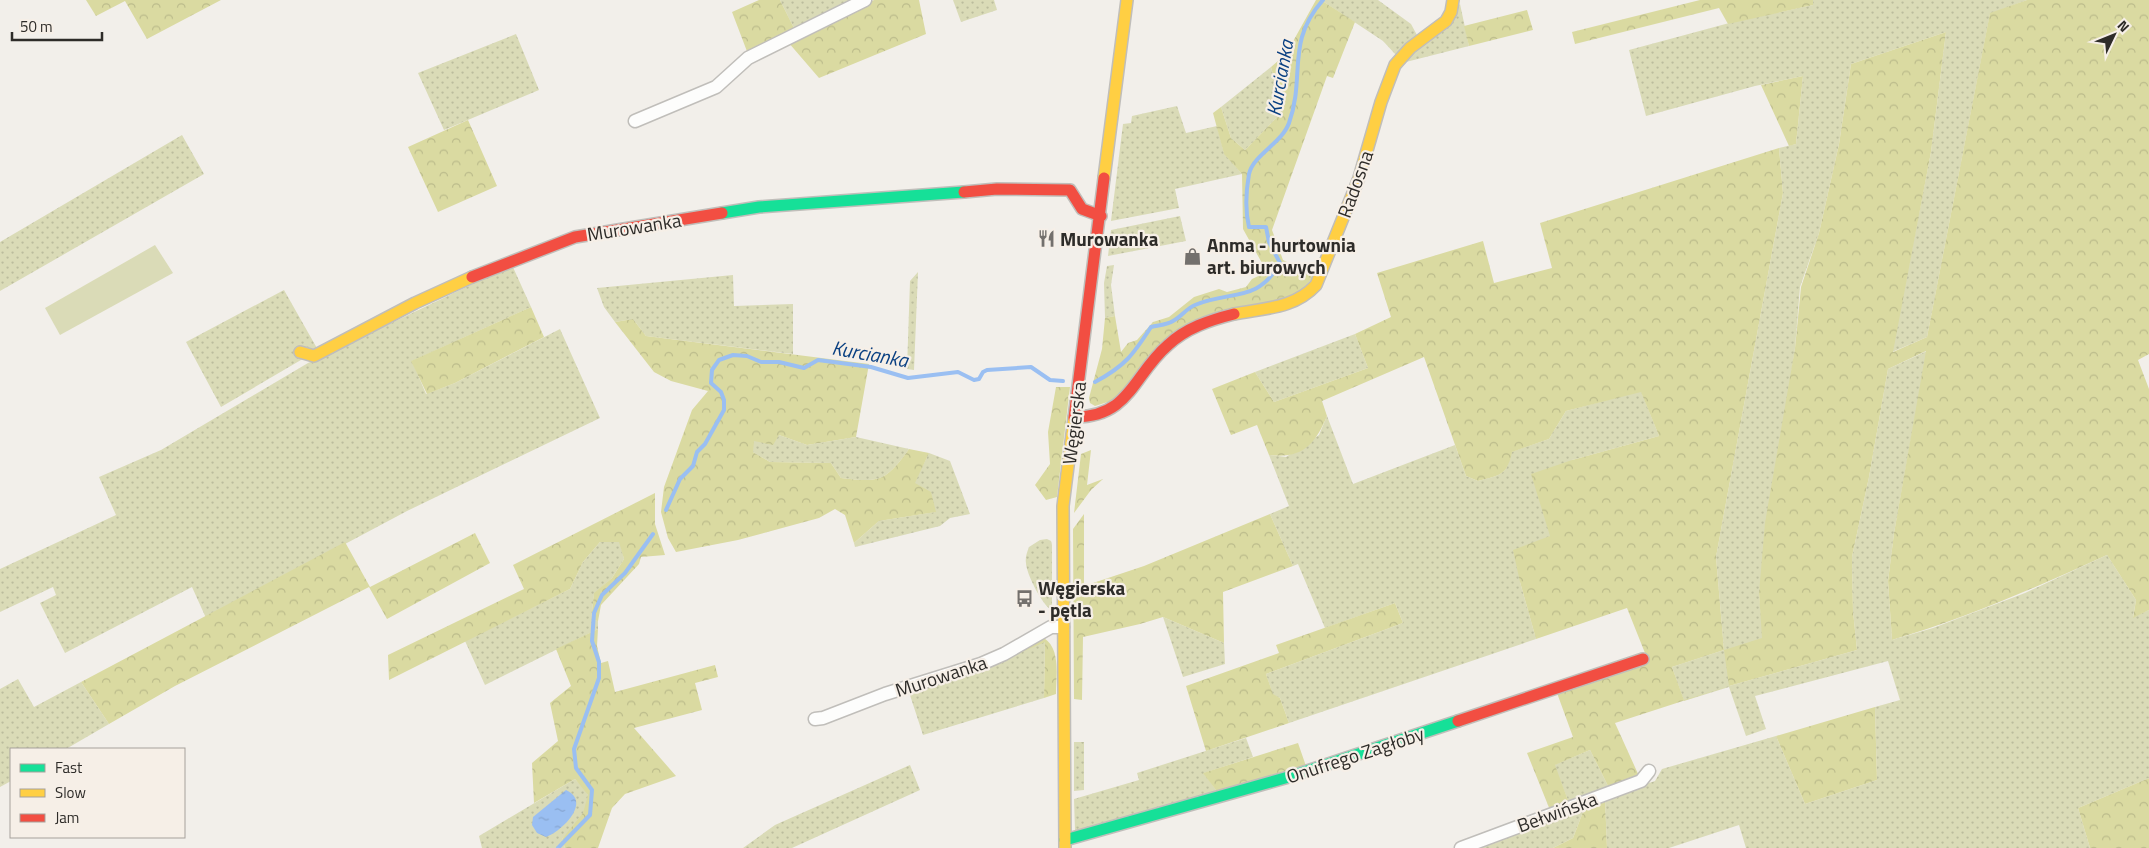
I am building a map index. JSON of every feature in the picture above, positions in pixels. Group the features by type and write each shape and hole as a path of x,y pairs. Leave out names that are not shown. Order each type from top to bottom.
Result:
{"street":[{"path":"635,121 716,87 748,58 864,0"},
{"name":"Węgierska","path":"1065,844 1063,506 1127,0"},
{"name":"Radosna","path":"1075,417 1089,419 1106,414 1114,408 1130,391 1158,353 1186,331 1237,313 1287,306 1317,285 1325,258 1355,192 1396,65 1411,46 1447,21 1452,9 1453,0"},
{"name":"Murowanka","path":"300,352 314,356 416,303 504,263 575,237 759,207 916,197 997,189 1070,190 1082,209 1101,216"},
{"name":"Murowanka","path":"816,719 907,686 981,664 1004,654 1051,627 1063,627"},
{"name":"Onufrego Zagłoby","path":"1065,844 1292,776 1643,658"},
{"name":"Bełwińska","path":"1461,848 1641,781 1649,771"}],"green space":[{"path":"86,0 221,0 147,39 125,1 96,16"},
{"path":"759,0 780,0 795,30 748,54 732,12"},
{"path":"780,0 848,0 850,3 795,30"},
{"path":"874,0 919,0 926,34 819,78 788,42"},
{"path":"953,0 994,0 997,10 961,22"},
{"path":"1316,0 1321,0 1355,22 1333,78 1327,76 1272,230 1283,260 1315,276 1294,298 1207,317 1114,400 1095,406 1090,403 1089,398 1102,349 1105,318 1115,316 1121,352 1128,343 1137,340 1153,322 1169,317 1194,297 1219,289 1227,292 1246,287 1252,279 1267,272 1243,229 1242,174 1224,154 1213,113 1221,107 1231,138 1245,150 1283,111 1271,67 1286,54"},
{"path":"1321,0 1378,0 1411,24 1418,37 1396,55 1383,41"},
{"path":"1700,0 1813,0 1813,5 1728,24 1719,8 1575,44 1572,32"},
{"path":"1813,0 2027,0 1990,14 1927,337 1892,352 1931,152 1946,32 1851,64 1839,144 1819,233 1800,287 1795,348 1759,593 1763,638 1729,686 1857,650 1853,611 1852,557 1869,477 1888,369 1927,351 1894,533 1888,581 1892,640 1933,628 2025,593 2107,555 2136,600 2133,617 2149,610 2149,778 2078,808 2090,848 1746,848 1739,825 1669,848 1607,848 1605,798 1655,781 1662,769 1776,736 1805,804 1877,780 1875,707 1900,700 1888,661 1755,696 1766,729 1746,736 1729,687 1684,701 1672,667 1724,650 1716,557 1783,193 1779,148 1796,144 1803,76 1755,86 1646,116 1629,50 1733,22 1813,5"},
{"path":"2027,0 2149,0 2149,354 2138,360 2149,389 2149,610 2133,618 2136,600 2107,555 1975,612 1892,640 1888,581 1894,533 1926,351 1888,369 1869,477 1852,557 1853,611 1857,650 1729,686 1724,650 1762,638 1759,593 1765,523 1795,348 1801,287 1819,233 1839,144 1851,64 1946,32 1931,152 1893,352 1927,337 1990,13"},
{"path":"1460,4 1469,46 1402,63"},
{"path":"1527,10 1533,30 1469,46 1464,26"},
{"path":"516,34 539,90 444,130 418,73"},
{"path":"1271,67 1283,111 1245,150 1231,138 1221,107"},
{"path":"1803,76 1796,144 1789,146 1761,85"},
{"path":"1177,106 1186,133 1217,126 1224,153 1242,174 1175,189 1179,208 1111,221 1123,124 1131,123 1132,116"},
{"path":"468,120 497,186 438,212 408,147"},
{"path":"182,135 204,174 0,291 0,242"},
{"path":"1779,148 1783,193 1716,557 1724,650 1672,667 1684,700 1729,686 1615,723 1639,776 1609,788 1590,750 1555,765 1569,803 1550,810 1527,753 1573,737 1557,693 1645,653 1627,608 1536,639 1513,550 1550,536 1531,474 1572,460 1659,436 1641,392 1566,411 1549,439 1512,452 1505,470 1497,476 1478,481 1466,476 1424,357 1322,401 1327,416 1318,435 1306,448 1290,455 1269,455 1257,425 1231,435 1212,389 1255,372 1274,402 1368,368 1355,334 1391,317 1377,273 1483,241 1494,283 1552,268 1540,223"},
{"path":"1180,216 1186,241 1108,256 1111,230"},
{"path":"155,245 173,273 60,335 45,308"},
{"path":"512,265 531,307 412,361 426,394 455,383 560,329 600,418 407,511 206,618 192,587 65,653 40,603 56,595 53,587 0,612 0,569 116,515 99,477 161,450 308,363"},
{"path":"1114,265 1111,285 1115,316 1105,318 1104,283 1107,266"},
{"path":"918,272 914,370 907,369 910,281"},
{"path":"733,275 734,306 793,304 793,354 646,336 633,319 615,322 604,307 597,288"},
{"path":"284,290 318,350 221,407 186,342"},
{"path":"531,307 544,337 455,383 427,394 411,361"},
{"path":"633,319 646,336 869,364 856,437 807,445 779,435 773,445 754,441 753,452 770,462 831,463 841,478 865,480 888,474 909,449 929,453 915,483 931,492 936,512 879,521 854,543 845,515 835,509 819,518 738,540 676,552 668,538 661,512 664,487 692,410 708,391 671,381 654,372 615,322"},
{"path":"1355,334 1368,368 1274,402 1255,372"},
{"path":"1056,387 1070,387 1057,497 1046,500 1035,485 1050,464 1048,432"},
{"path":"1641,391 1659,436 1572,460 1550,536 1520,582 1536,639 1289,723 1280,698 1273,695 1266,674 1403,623 1395,603 1325,628 1298,564 1293,566 1270,514 1289,506 1269,455 1286,457 1319,435 1327,416 1353,484 1455,445 1466,476 1478,481 1497,476 1505,470 1511,452 1549,439 1566,411"},
{"path":"779,435 807,445 856,437 909,449 888,474 874,479 854,480 841,478 831,463 770,462 753,452 753,441"},
{"path":"1091,450 1087,485 1103,479 1091,490 1074,513 1081,454"},
{"path":"929,453 950,461 970,514 950,518 940,526 855,547 854,543 879,521 935,512 914,483"},
{"path":"655,493 655,524 665,555 641,557 639,564 601,605 598,621 591,620 594,593 612,578 624,559 619,542 600,542 583,562 570,589 389,680 388,655 524,589 513,565"},
{"path":"1084,514 1084,586 1144,566 1270,514 1293,566 1223,592 1224,643 1163,617 1083,637 1082,700 1074,699 1073,529"},
{"path":"475,533 490,563 387,619 369,587 175,686 109,724 81,682 345,542 370,587"},
{"path":"1047,539 1051,541 1052,545 1052,610 1044,603 1036,589 1029,574 1026,561 1029,547 1040,540"},
{"path":"600,542 620,542 624,559 612,578 594,594 591,620 598,621 598,629 485,685 465,641 570,589 583,562"},
{"path":"1395,603 1403,623 1266,674 1273,694 1280,698 1289,723 1206,751 1186,686 1279,653 1276,645"},
{"path":"1163,617 1224,643 1225,664 1183,677"},
{"path":"598,629 597,646 601,663 608,661 615,692 715,665 718,677 695,683 702,710 634,728 676,776 625,794 612,808 598,848 565,848 562,839 583,813 588,795 575,779 534,803 532,763 558,741 550,703 571,686 556,649"},
{"path":"1044,638 1053,649 1057,671 1056,694 1044,698 1045,642 1006,659"},
{"path":"1045,641 1044,698 923,735 908,689 986,668"},
{"path":"18,679 34,707 81,682 109,724 68,748 10,748 10,782 0,787 0,689"},
{"path":"1875,707 1877,780 1805,804 1776,736"},
{"path":"1246,738 1253,757 1204,773 1219,794 1075,831 1074,799 1139,780 1137,773"},
{"path":"1074,742 1084,742 1084,790 1074,791"},
{"path":"1298,743 1306,766 1219,794 1203,773"},
{"path":"1590,750 1609,788 1569,803 1554,765"},
{"path":"910,765 920,790 792,848 743,848 775,825"},
{"path":"2149,778 2149,848 2090,848 2078,808"},
{"path":"575,779 586,791 589,800 580,818 562,839 565,848 482,848 479,836"},
{"path":"1605,798 1607,848 1553,848 1573,838 1586,804"},
{"path":"1586,804 1573,838 1553,848 1471,848"}],"water":[{"path":"566,790 573,795 576,802 572,816 553,834 546,837 537,833 532,825 533,817"}],"waterway":[{"name":"Kurcianka","path":"1095,382 1114,371 1128,359 1151,327 1171,322 1195,305 1253,290 1272,276 1280,263 1269,242 1266,227 1249,227 1246,200 1249,174 1256,161 1280,137 1289,123 1294,106 1300,45 1311,16 1323,0"},
{"name":"Kurcianka","path":"666,510 680,479 693,466 697,452 705,444 724,410 724,400 721,392 711,383 712,370 719,360 733,355 747,356 761,362 779,362 804,368 818,360 871,367 908,378 958,372 974,380 979,379 983,372 987,370 1031,367 1050,380 1063,381"},
{"name":"Kurcianka","path":"558,848 590,815 592,790 576,768 574,749 599,678 599,662 592,641 594,613 602,595 625,573 653,534"}],"traffic: fast":[{"path":"722,213 759,207 964,192"},
{"path":"1065,840 1292,776 1458,721"}],"traffic: slow":[{"path":"1104,178 1127,0"},
{"path":"1234,314 1267,309 1288,303 1298,299 1316,285 1359,178 1381,102 1395,65 1410,48 1446,21 1451,12 1453,0"},
{"path":"300,352 314,356 415,303 472,277"},
{"path":"1065,848 1063,506 1074,418"}],"traffic: jam":[{"path":"1074,418 1104,178"},
{"path":"964,192 997,189 1070,190 1082,209 1101,216"},
{"path":"472,277 575,237 722,213"},
{"path":"1075,417 1093,415 1108,410 1129,392 1156,357 1175,339 1199,325 1234,314"},
{"path":"1458,721 1643,659"}],"place":[{"name":"Murowanka","path":"1046,239"},
{"name":"Anma - hurtownia art. biurowych","path":"1193,256"},
{"name":"Węgierska - pętla","path":"1024,599"}]}
